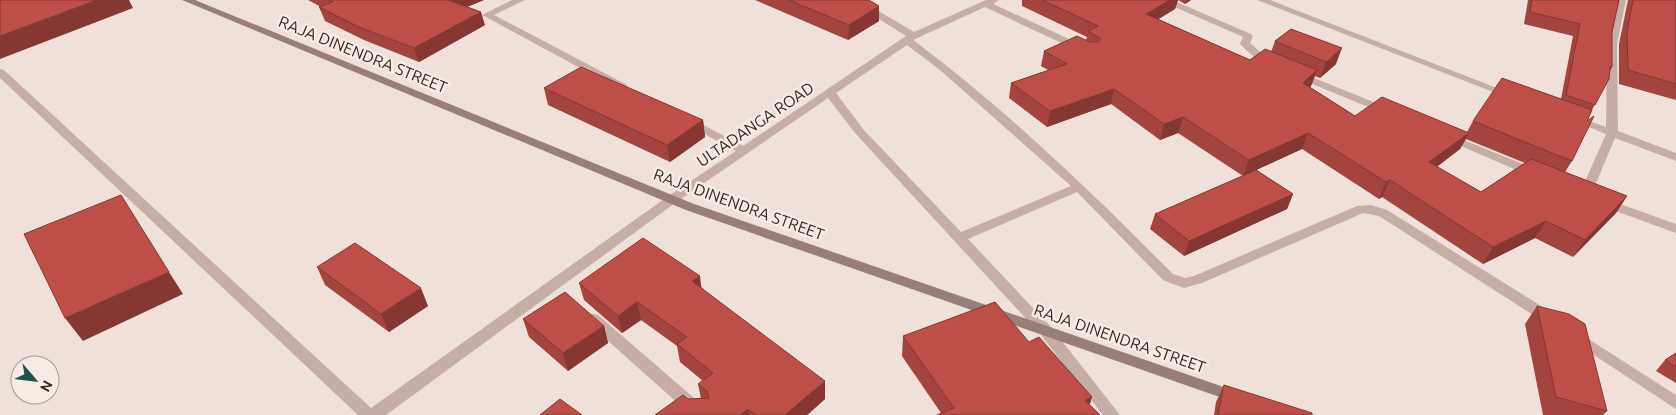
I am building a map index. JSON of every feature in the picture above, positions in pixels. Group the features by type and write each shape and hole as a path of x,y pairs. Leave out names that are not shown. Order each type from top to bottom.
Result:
{"main road":[{"name":"RAJA DINENDRA STREET","path":"186,0 671,200 1251,402"}],"street":[{"path":"520,0 487,15 633,92"},
{"path":"854,0 910,38 1079,188 1168,277 1184,283 1197,280 1361,208 1371,209 1383,213 1524,301 1676,403"},
{"path":"1164,0 1248,36 1245,44 1263,60 1394,114"},
{"path":"1262,0 1519,98"},
{"path":"1621,0 1612,44 1612,133 1581,193 1676,229"},
{"name":"ULTADANGA ROAD","path":"374,415 671,200 910,38 990,2"},
{"path":"990,2 1091,53"},
{"path":"0,72 368,415"},
{"path":"830,93 859,131 1046,331 1112,415"},
{"path":"676,114 745,151"},
{"path":"1563,115 1676,157"},
{"path":"1440,134 1549,180"},
{"path":"959,238 1079,188"},
{"path":"554,284 569,298"},
{"path":"584,311 702,415"}],"building":[{"path":"0,0 97,0 0,36"},
{"path":"329,0 448,0 481,12 414,48 359,27 319,7 333,2"},
{"path":"789,0 869,0 879,6 849,25"},
{"path":"1042,0 1170,0 1146,14 1250,60 1265,49 1317,70 1303,83 1355,116 1382,97 1469,133 1429,162 1481,192 1531,159 1627,196 1585,240 1546,221 1493,247 1390,180 1386,182 1308,133 1249,160 1183,117 1164,124 1114,89 1050,111 1011,83 1067,64 1044,51 1077,36 1090,42 1098,42 1101,39 1088,31 1098,26"},
{"path":"1532,0 1619,0 1612,32 1612,67 1610,67 1609,79 1595,105 1566,95 1580,24 1530,12"},
{"path":"1633,0 1676,0 1676,84 1628,70 1627,31"},
{"path":"1291,29 1342,48 1326,62 1275,41"},
{"path":"581,67 703,120 667,145 544,88"},
{"path":"1502,78 1592,110 1587,121 1594,116 1572,161 1473,121"},
{"path":"1256,170 1293,194 1189,241 1155,214"},
{"path":"121,195 169,272 65,318 24,234"},
{"path":"643,238 700,276 692,281 825,381 785,415 756,415 748,409 740,415 655,415 683,395 688,399 709,398 707,391 698,384 713,373 677,344 687,337 637,302 618,316 579,283"},
{"path":"355,243 421,288 381,314 317,267"},
{"path":"565,292 604,326 563,353 523,319"},
{"path":"995,302 1029,342 1039,337 1092,397 1085,400 1100,415 937,415 954,408 903,336"},
{"path":"1537,306 1569,314 1585,324 1607,411 1556,397"},
{"path":"1676,353 1676,367 1665,360"},
{"path":"1224,385 1312,413 1312,415 1218,415"},
{"path":"560,399 582,415 540,415"}]}
